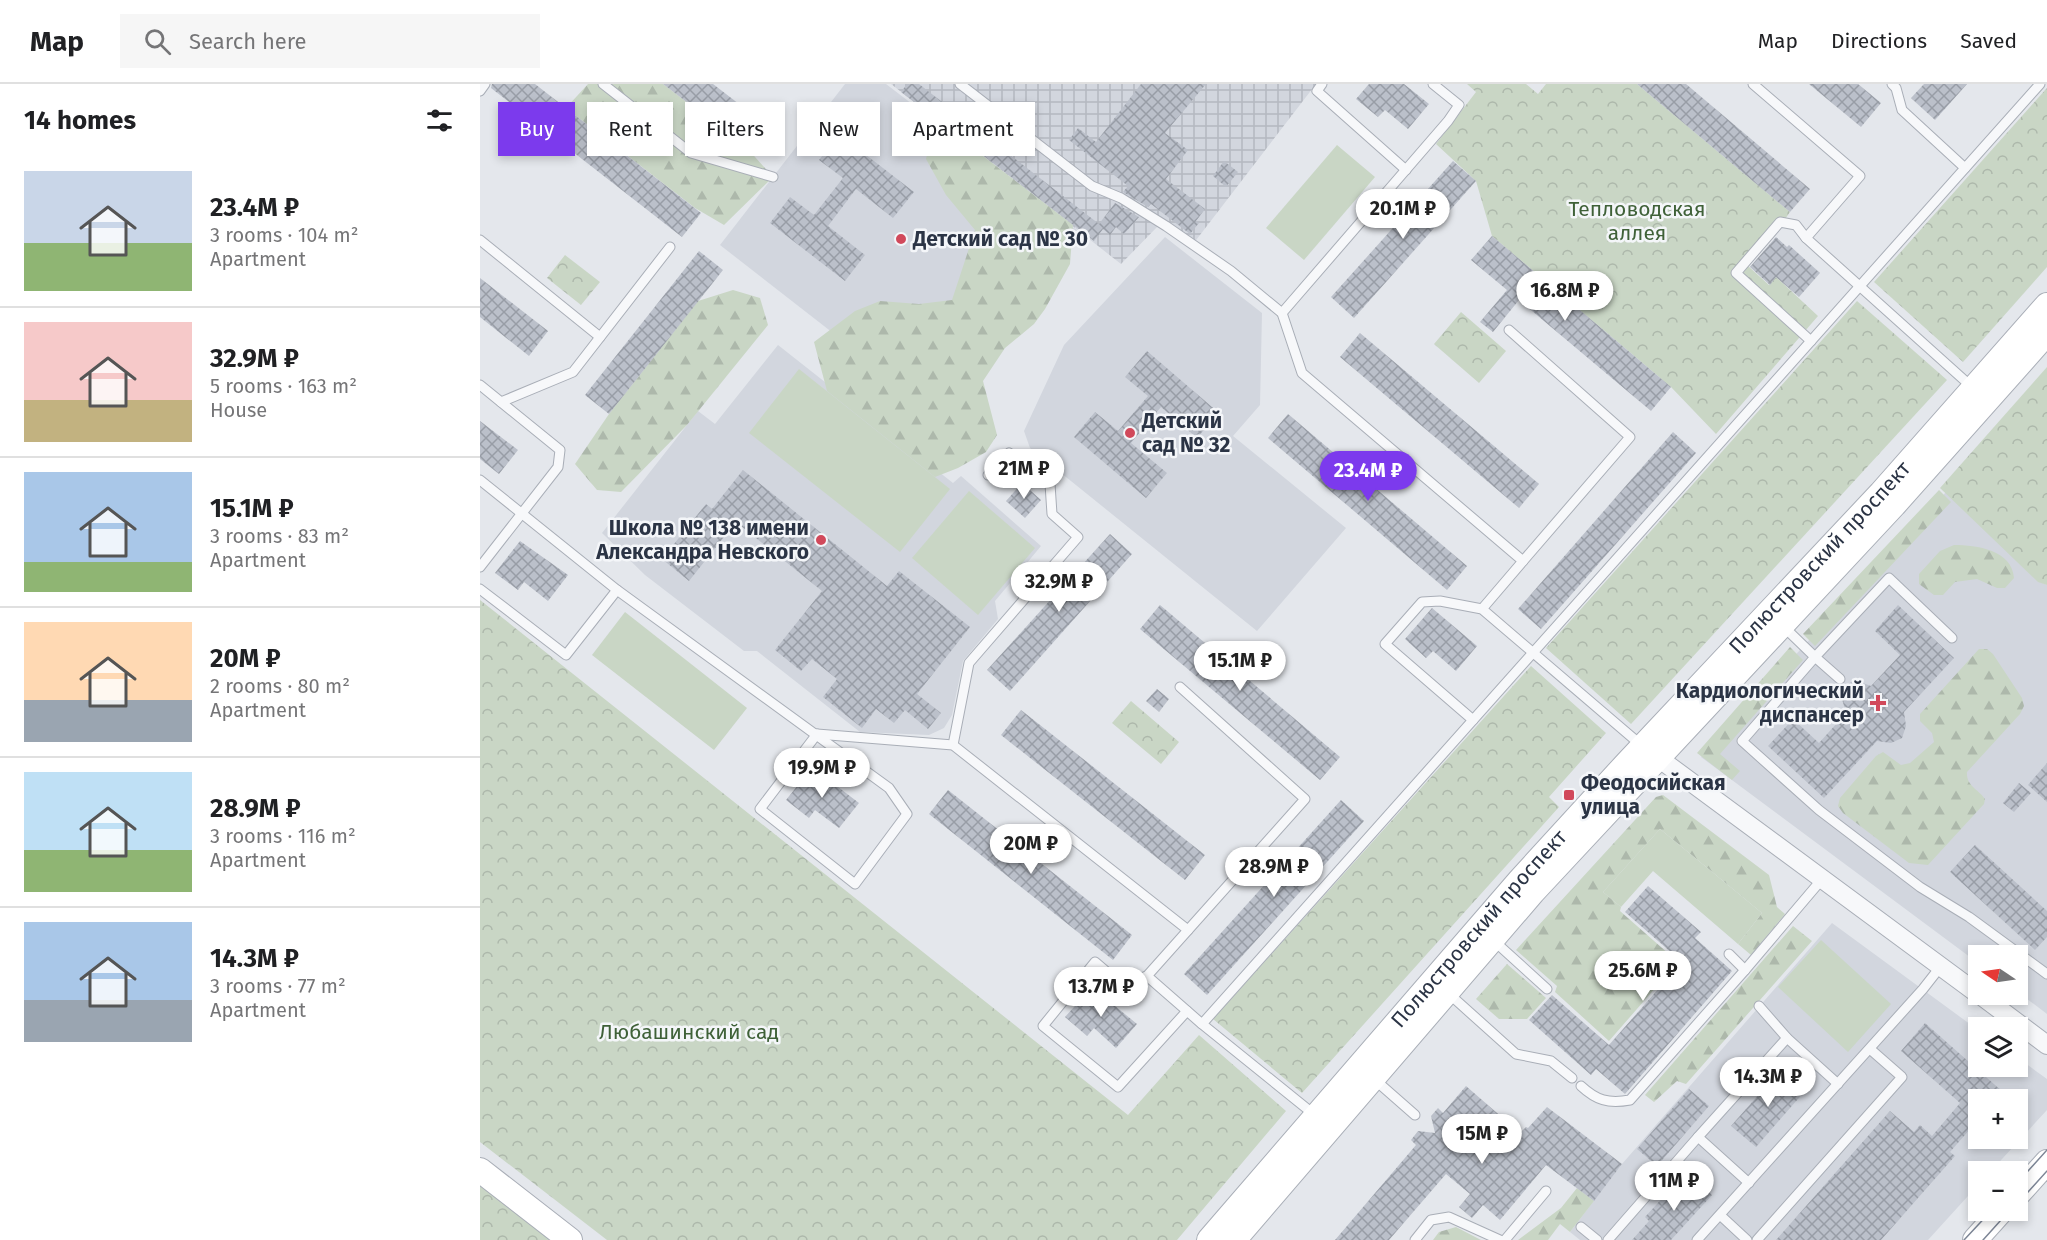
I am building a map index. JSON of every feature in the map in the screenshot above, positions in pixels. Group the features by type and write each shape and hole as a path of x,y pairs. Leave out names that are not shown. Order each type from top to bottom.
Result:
{"main road":[{"name":"Полюстровский проспект","path":"1980,395 2047,305"},
{"name":"Полюстровский проспект","path":"1209,1240 1323,1122 1486,933 1533,892 1650,752 1980,395 2047,333"},
{"name":"Полюстровский проспект","path":"1234,1240 1323,1122"},
{"path":"2028,1183 2047,1162"},
{"path":"480,1170 570,1240"},
{"path":"1975,1240 1992,1221"}],"street":[{"path":"1650,752 1968,986"},
{"path":"1994,1005 2047,1045"}],"lane":[{"path":"480,91 485,84"},
{"path":"603,84 691,153 773,177"},
{"path":"960,84 1092,186 1121,198 1166,226 1231,271 1282,313 1302,373 1523,561"},
{"path":"1322,84 1317,91 1406,170"},
{"path":"1282,313 1448,121 1459,105 1433,84"},
{"path":"1752,84 1860,176 1806,238"},
{"path":"1892,84 1896,88 1902,110 1965,168"},
{"path":"1202,1024 2040,84"},
{"path":"1811,341 1736,273 1780,222 1796,225 1806,238 1859,288 1980,395"},
{"path":"480,240 600,337"},
{"path":"501,402 573,372 670,247"},
{"path":"1482,609 1630,437 1509,330"},
{"path":"480,385 560,450 558,467 480,567"},
{"path":"953,745 969,663 1078,537 1052,514 1050,484 1009,453 988,475"},
{"path":"480,480 617,590 817,734 889,788 907,814 855,884 760,809 817,734"},
{"path":"1952,638 1889,578 1815,657 1742,741 1819,810 1920,887 1969,917 2047,974"},
{"path":"480,589 566,655 617,590"},
{"path":"1473,720 1385,644 1422,602 1440,601 1482,609 1650,752"},
{"path":"1775,619 1840,678"},
{"path":"1180,687 1305,799 1147,976 1122,986 1095,962 1042,1026 1118,1087 1186,1011"},
{"path":"817,734 953,745 1188,930"},
{"path":"1581,1086 1593,1098 1617,1102 1630,1100 1823,878"},
{"path":"1486,933 1547,989"},
{"path":"1729,954 1745,970"},
{"path":"1697,1240 1870,1049 1941,966"},
{"path":"1147,976 1186,1011 1323,1122"},
{"path":"1440,986 1516,1054 1551,1061 1572,1078"},
{"path":"1759,1006 1786,1038 1838,1084"},
{"path":"1608,1240 1786,1038"},
{"path":"1757,1240 1902,1077 1870,1049"},
{"path":"1366,1072 1415,1115"},
{"path":"1698,1137 1749,1183"},
{"path":"1415,1240 1431,1220 1449,1217 1503,1240 1546,1191"},
{"path":"1720,1215 1747,1240"},
{"path":"1581,1227 1597,1240"}],"shaded area":[{"name":"Детский сад № 30","path":"845,84 886,84 910,102 892,102 892,156 980,156 1082,234 957,391 860,354 720,245 797,146 797,156 880,156 880,102 831,102"},
{"path":"891,84 1316,84 1190,248 1158,226 1121,264 983,156 1035,156 1035,102 914,102"},
{"name":"Детский сад № 32","path":"1165,237 1262,313 1260,405 1233,436 1346,528 1257,631 1030,448 1024,431 1064,345"},
{"name":"Школа № 138 имени Александра Невского","path":"778,345 953,483 961,476 1041,546 995,601 998,619 963,661 952,715 944,728 929,735 860,732 757,651 744,651 645,575 602,533 698,411 715,424"},
{"path":"1946,492 2038,581 2047,585 2047,1014 2028,1000 2028,945 1968,945 1968,956 1701,757"},
{"path":"1832,923 1968,1023 1968,1077 2028,1077 2028,1065 2047,1079 2047,1110 2028,1131 2028,1089 1968,1089 1968,1149 2011,1149 2000,1161 1968,1161 1968,1196 1928,1240 1580,1240 1570,1232 1622,1164"}],"green space":[{"path":"588,84 663,84 687,102 685,156 754,156 773,177 724,225 695,208 628,156 673,156 673,102 587,102 587,124 575,115 575,102 572,102"},
{"name":"Тепловодская аллея","path":"1467,84 1526,84 1538,94 1546,84 1637,84 1790,212 1748,266 1769,285 1776,277 1818,316 1716,434 1671,387 1492,236 1476,181 1436,144 1476,92"},
{"path":"2047,88 2047,267 1963,362 1874,282"},
{"path":"1337,145 1375,177 1304,260 1266,228"},
{"path":"927,156 983,156 1073,225 1070,264 1045,309 1034,324 1005,348 983,381 997,435 986,452 958,468 935,477 827,391 814,342 855,311 880,301 919,304 952,300 975,230 946,195 926,159"},
{"path":"565,255 600,282 581,305 547,278"},
{"path":"733,290 760,298 768,325 687,425 621,492 597,490 575,464 609,414 698,301"},
{"path":"1857,301 1947,380 1631,724 1546,648"},
{"path":"1461,312 1506,351 1479,383 1434,344"},
{"path":"2047,367 2047,585 2038,582 1940,488"},
{"path":"799,369 950,489 900,552 749,433"},
{"path":"1939,490 1951,502 1815,646 1803,634"},
{"path":"969,491 1035,548 978,615 912,558"},
{"path":"1954,545 1983,548 2000,555 2012,569 2014,578 2005,588 1997,588 1977,579 1955,582 1943,595 1934,595 1919,584 1919,574 1940,551"},
{"name":"Любашинский сад","path":"480,600 1128,1115 1199,1035 1286,1111 1177,1240 607,1240 480,1142"},
{"path":"625,612 747,708 714,750 592,655"},
{"path":"1790,647 1803,660 1720,754 1740,771 1732,780 1697,753"},
{"path":"1979,649 1987,649 1993,654 2022,698 2024,706 2020,714 1967,772 1968,781 1985,799 1984,804 1928,865 1909,863 1843,813 1838,806 1840,798 1876,756 1883,752 1901,765 1910,763 1934,742 1932,733 1920,721 1920,714"},
{"path":"1531,666 1606,733 1549,797 1559,807 1302,1093 1213,1019"},
{"path":"1131,701 1179,742 1161,764 1112,723"},
{"path":"1663,795 1769,875 1777,907 1785,914 1751,955 1738,944 1762,913 1660,829 1603,892 1621,907 1620,911 1678,962 1609,1041 1555,992 1557,986 1516,950 1656,797"},
{"path":"1660,829 1762,913 1738,944 1653,871 1621,907 1603,892"},
{"path":"1793,926 1812,941 1686,1084 1677,1081 1654,1102 1645,1095"},
{"path":"1821,940 1891,1004 1848,1052 1778,987"},
{"path":"1507,964 1546,998 1527,1019 1499,1019 1476,999"},
{"path":"480,1180 556,1240 480,1240"},
{"path":"1577,1188 1594,1201 1570,1232 1560,1224 1548,1240 1518,1240 1561,1208"},
{"path":"1456,1227 1481,1240 1433,1240 1439,1232"}],"building":[{"path":"492,84 535,84 558,102 509,102 491,88"},
{"path":"663,84 713,84 736,102 687,102"},
{"path":"907,84 919,84 942,102 914,102 901,92"},
{"path":"1141,84 1206,84 1165,133 1188,150 1166,179 1205,209 1196,221 1199,223 1190,234 1151,204 1148,207 1123,192 1128,186 1069,140 1078,128 1096,142"},
{"path":"1369,84 1404,84 1429,104 1408,129 1385,110 1378,117 1356,99"},
{"path":"1637,84 1686,84 1810,189 1790,212"},
{"path":"1809,84 1858,84 1881,103 1861,127"},
{"path":"1924,84 1967,84 1935,120 1911,98"},
{"path":"575,115 587,124 587,156 628,156 701,213 682,237 575,154"},
{"path":"822,156 867,156 914,192 893,218 856,189 828,226 865,255 845,281 770,223 790,197 814,215 843,178 819,160"},
{"path":"984,156 1012,156 1099,224 1115,203 1139,217 1124,234 1116,227 1110,235 1103,229 1094,241"},
{"path":"1224,161 1238,172 1226,187 1213,176"},
{"path":"1453,161 1476,181 1354,318 1331,297"},
{"path":"1492,236 1671,387 1651,411 1519,300 1493,332 1480,322 1507,290 1471,260"},
{"path":"1776,237 1787,247 1789,245 1820,273 1799,297 1776,277 1770,285 1750,267"},
{"path":"699,251 723,270 609,414 585,395"},
{"path":"480,278 548,331 529,356 480,317"},
{"path":"1360,333 1539,484 1519,508 1340,357"},
{"path":"1147,351 1219,413 1197,438 1161,407 1131,443 1167,473 1146,498 1074,437 1095,412 1118,431 1148,396 1125,377"},
{"path":"1288,414 1467,566 1447,590 1268,438"},
{"path":"480,421 518,450 499,474 480,459"},
{"path":"1673,432 1696,453 1541,629 1518,609"},
{"path":"743,470 887,586 899,571 970,627 917,694 941,713 928,729 905,710 894,723 876,709 862,728 823,697 837,679 812,659 801,671 775,650 822,591 736,522 689,581 662,559 706,504 712,509"},
{"path":"1022,483 1041,500 1025,518 1006,501"},
{"path":"1110,534 1132,554 1010,691 987,670"},
{"path":"520,541 568,575 548,601 524,582 518,590 495,573"},
{"path":"1160,605 1340,757 1320,780 1140,629"},
{"name":"Кардиологический диспансер","path":"1898,605 1954,658 1904,712 1906,726 1902,738 1891,743 1877,741 1824,798 1768,746 1793,719 1819,743 1846,713 1842,699 1847,685 1853,681 1871,686 1900,655 1875,631"},
{"path":"1432,608 1477,646 1456,671 1433,651 1426,658 1405,639"},
{"path":"1157,689 1169,699 1159,712 1146,701"},
{"path":"1021,710 1205,855 1185,880 1001,735"},
{"path":"2047,763 2047,802 2028,785"},
{"path":"811,769 859,803 839,828 815,810 809,818 786,800"},
{"path":"2019,783 2031,793 2014,812 2003,803"},
{"path":"948,790 1132,935 1113,960 929,814"},
{"path":"1341,800 1364,821 1207,995 1184,974"},
{"path":"1975,845 2047,911 2047,937 2035,950 1950,872"},
{"path":"1648,886 1701,932 1695,938 1732,971 1625,1094 1596,1069 1591,1075 1529,1020 1552,995 1609,1045 1682,962 1625,912"},
{"path":"1092,987 1137,1024 1116,1048 1094,1028 1087,1036 1065,1017"},
{"path":"1925,1023 1968,1061 1968,1077 1986,1077 2000,1089 1968,1089 1968,1131 1950,1152 1955,1156 1881,1240 1776,1240 1890,1111 1914,1132 1920,1125 1932,1136 1960,1103 1901,1051"},
{"path":"1781,1069 1805,1091 1756,1147 1731,1126"},
{"path":"1466,1086 1520,1133 1526,1127 1528,1128 1547,1107 1622,1164 1594,1201 1546,1165 1500,1220 1483,1205 1472,1218 1459,1207 1470,1194 1446,1174 1389,1240 1335,1240 1416,1145 1411,1140 1418,1131 1435,1133 1431,1116 1438,1108 1443,1113"},
{"path":"1689,1089 1709,1106 1657,1166 1637,1149"},
{"path":"1690,1175 1712,1195 1671,1240 1632,1240 1649,1221 1645,1217 1667,1193 1671,1197"}],"tram line":[{"path":"2028,1171 2047,1150"},
{"path":"2028,1192 2047,1171"},
{"path":"1964,1240 1982,1221"},
{"path":"1983,1240 2000,1221"}],"place":[{"name":"Детский сад № 30","path":"901,239"},
{"name":"Детский сад № 32","path":"1130,433"},
{"name":"Школа № 138 имени Александра Невского","path":"821,540"},
{"name":"Кардиологический диспансер","path":"1878,703"},
{"name":"Феодосийская улица","path":"1569,795"}]}
